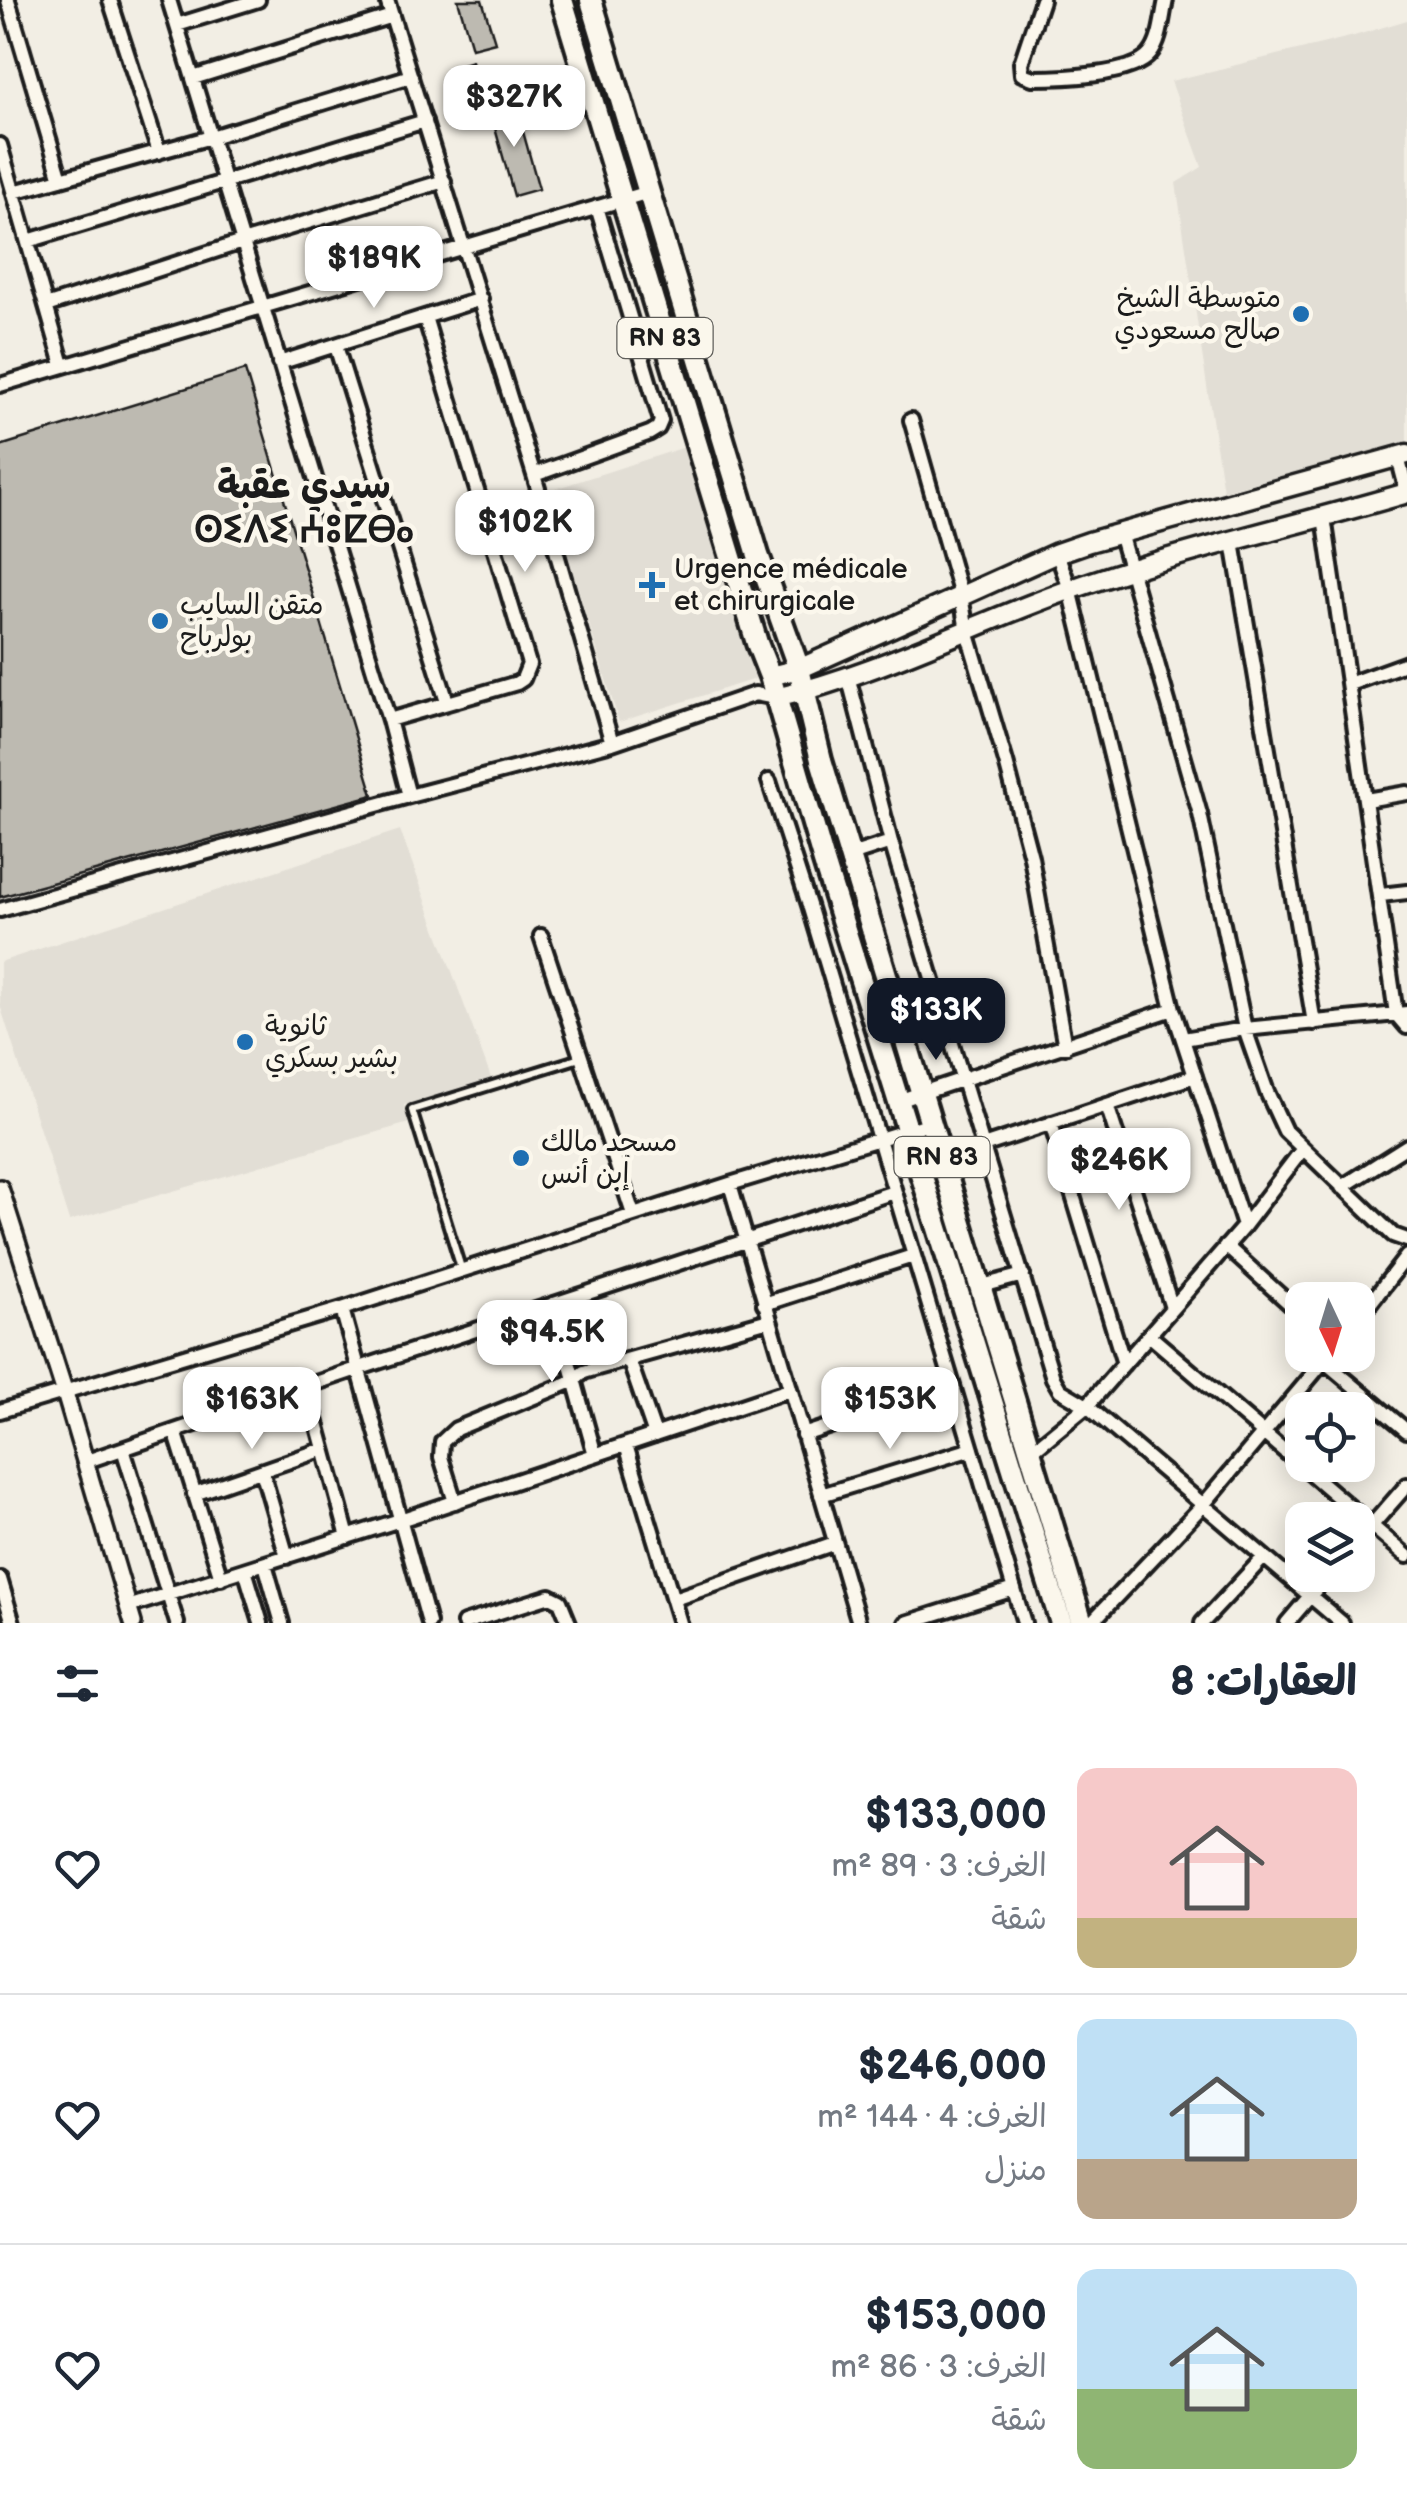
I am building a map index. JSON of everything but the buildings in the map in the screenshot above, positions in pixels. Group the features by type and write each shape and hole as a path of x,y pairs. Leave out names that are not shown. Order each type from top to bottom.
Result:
{"main road":[{"name":"RN 83","path":"562,0 770,676 766,696 835,897 1060,1623"},
{"name":"RN 83","path":"591,0 758,554 798,669 1082,1623"},
{"path":"770,676 798,669 1057,553 1402,456"},
{"path":"766,696 804,691 848,676 1132,570 1407,493"},
{"path":"734,563 758,554"}],"street":[{"path":"8,0 61,179"},
{"path":"110,0 159,152"},
{"path":"169,0 409,796"},
{"path":"177,25 258,0"},
{"path":"386,0 481,299 612,742"},
{"path":"1042,0 1021,63 1022,74 1033,78 1117,70 1142,62 1156,44 1166,0"},
{"path":"193,78 392,16"},
{"path":"14,192 411,76"},
{"path":"28,242 425,121"},
{"path":"0,145 63,365"},
{"path":"46,306 444,182"},
{"path":"0,385 649,192"},
{"path":"534,475 650,433 660,424 597,207"},
{"path":"278,363 481,299"},
{"path":"389,720 516,683 523,679 529,664 426,317"},
{"path":"336,346 447,702"},
{"path":"911,420 1031,858 1065,1047"},
{"path":"1402,456 1407,493"},
{"path":"1324,518 1380,895 1407,1027"},
{"path":"1120,533 1200,814 1245,1028 1267,1092 1285,1131 1393,1235 1405,1261 1375,1297"},
{"path":"1233,542 1314,1024"},
{"path":"1057,553 1070,590 1173,1009 1244,1226"},
{"path":"1349,684 1407,663"},
{"path":"848,676 891,842 1052,1378 1060,1390 1087,1406 1342,1623"},
{"path":"0,910 766,696"},
{"path":"768,781 809,905 1024,1623"},
{"path":"1366,800 1407,792"},
{"path":"851,854 891,842"},
{"path":"1380,895 1407,892"},
{"path":"809,905 835,897"},
{"path":"541,936 633,1214"},
{"path":"898,1101 1173,1009"},
{"path":"1183,1039 1245,1028 1402,1014"},
{"path":"983,1146 1195,1076"},
{"path":"1107,1105 1172,1308"},
{"path":"1051,1123 1124,1364"},
{"path":"0,1411 932,1124"},
{"path":"1342,1188 1407,1146"},
{"path":"1032,1451 1087,1406 1244,1226 1302,1150"},
{"path":"730,1184 859,1623"},
{"path":"0,1188 131,1615 169,1594 789,1390"},
{"path":"84,1462 894,1192"},
{"path":"1393,1235 1407,1240"},
{"path":"1226,1246 1285,1300"},
{"path":"764,1304 914,1256"},
{"path":"982,1286 1023,1275"},
{"path":"553,1304 595,1455"},
{"path":"342,1308 429,1623"},
{"path":"456,1502 442,1456 442,1442 456,1429 573,1381 584,1372 769,1320"},
{"path":"1149,1335 1344,1502"},
{"path":"630,1360 655,1435"},
{"path":"1091,1623 1203,1506 1315,1372"},
{"path":"1342,1372 1407,1431"},
{"path":"307,1386 348,1537"},
{"path":"803,1435 952,1386"},
{"path":"175,1432 221,1578"},
{"path":"626,1445 680,1623"},
{"path":"194,1494 324,1448"},
{"path":"123,1449 177,1623"},
{"path":"821,1495 972,1449"},
{"path":"262,1471 287,1556"},
{"path":"1375,1521 1407,1485"},
{"path":"1375,1528 1407,1556"},
{"path":"674,1599 836,1542"},
{"path":"1202,1623 1264,1557"},
{"path":"264,1564 282,1623"},
{"path":"245,1570 261,1623"},
{"path":"0,1579 13,1623"},
{"path":"906,1623 1014,1589"},
{"path":"1287,1623 1313,1592"},
{"path":"464,1623 550,1596 560,1601 569,1623"}],"lane":[{"path":"462,1270 412,1110 581,1058"}],"shaded area":[{"name":"متوسطة الشيخ صالح مسعودي","path":"1407,20 1407,444 1223,491 1176,183 1202,167 1171,81"},
{"name":"Urgence médicale et chirurgicale","path":"685,447 755,679 619,722 548,491"},
{"name":"ثانوية بشير بسكري","path":"400,830 491,1078 404,1105 409,1123 69,1221 0,1005 0,962"}],"place":[{"name":"متوسطة الشيخ صالح مسعودي","path":"1301,314"},
{"name":"Urgence médicale et chirurgicale","path":"652,585"},
{"name":"متقن السايب بولرباح","path":"160,621"},
{"name":"ثانوية بشير بسكري","path":"245,1042"},
{"name":"مسجد مالك إبن أنس","path":"521,1158"}],"district":[{"name":"سيدي عقبة ⵙⵉⴷⵉ ⵄⵓⵇⴱⴰ","path":"304,508"}]}
